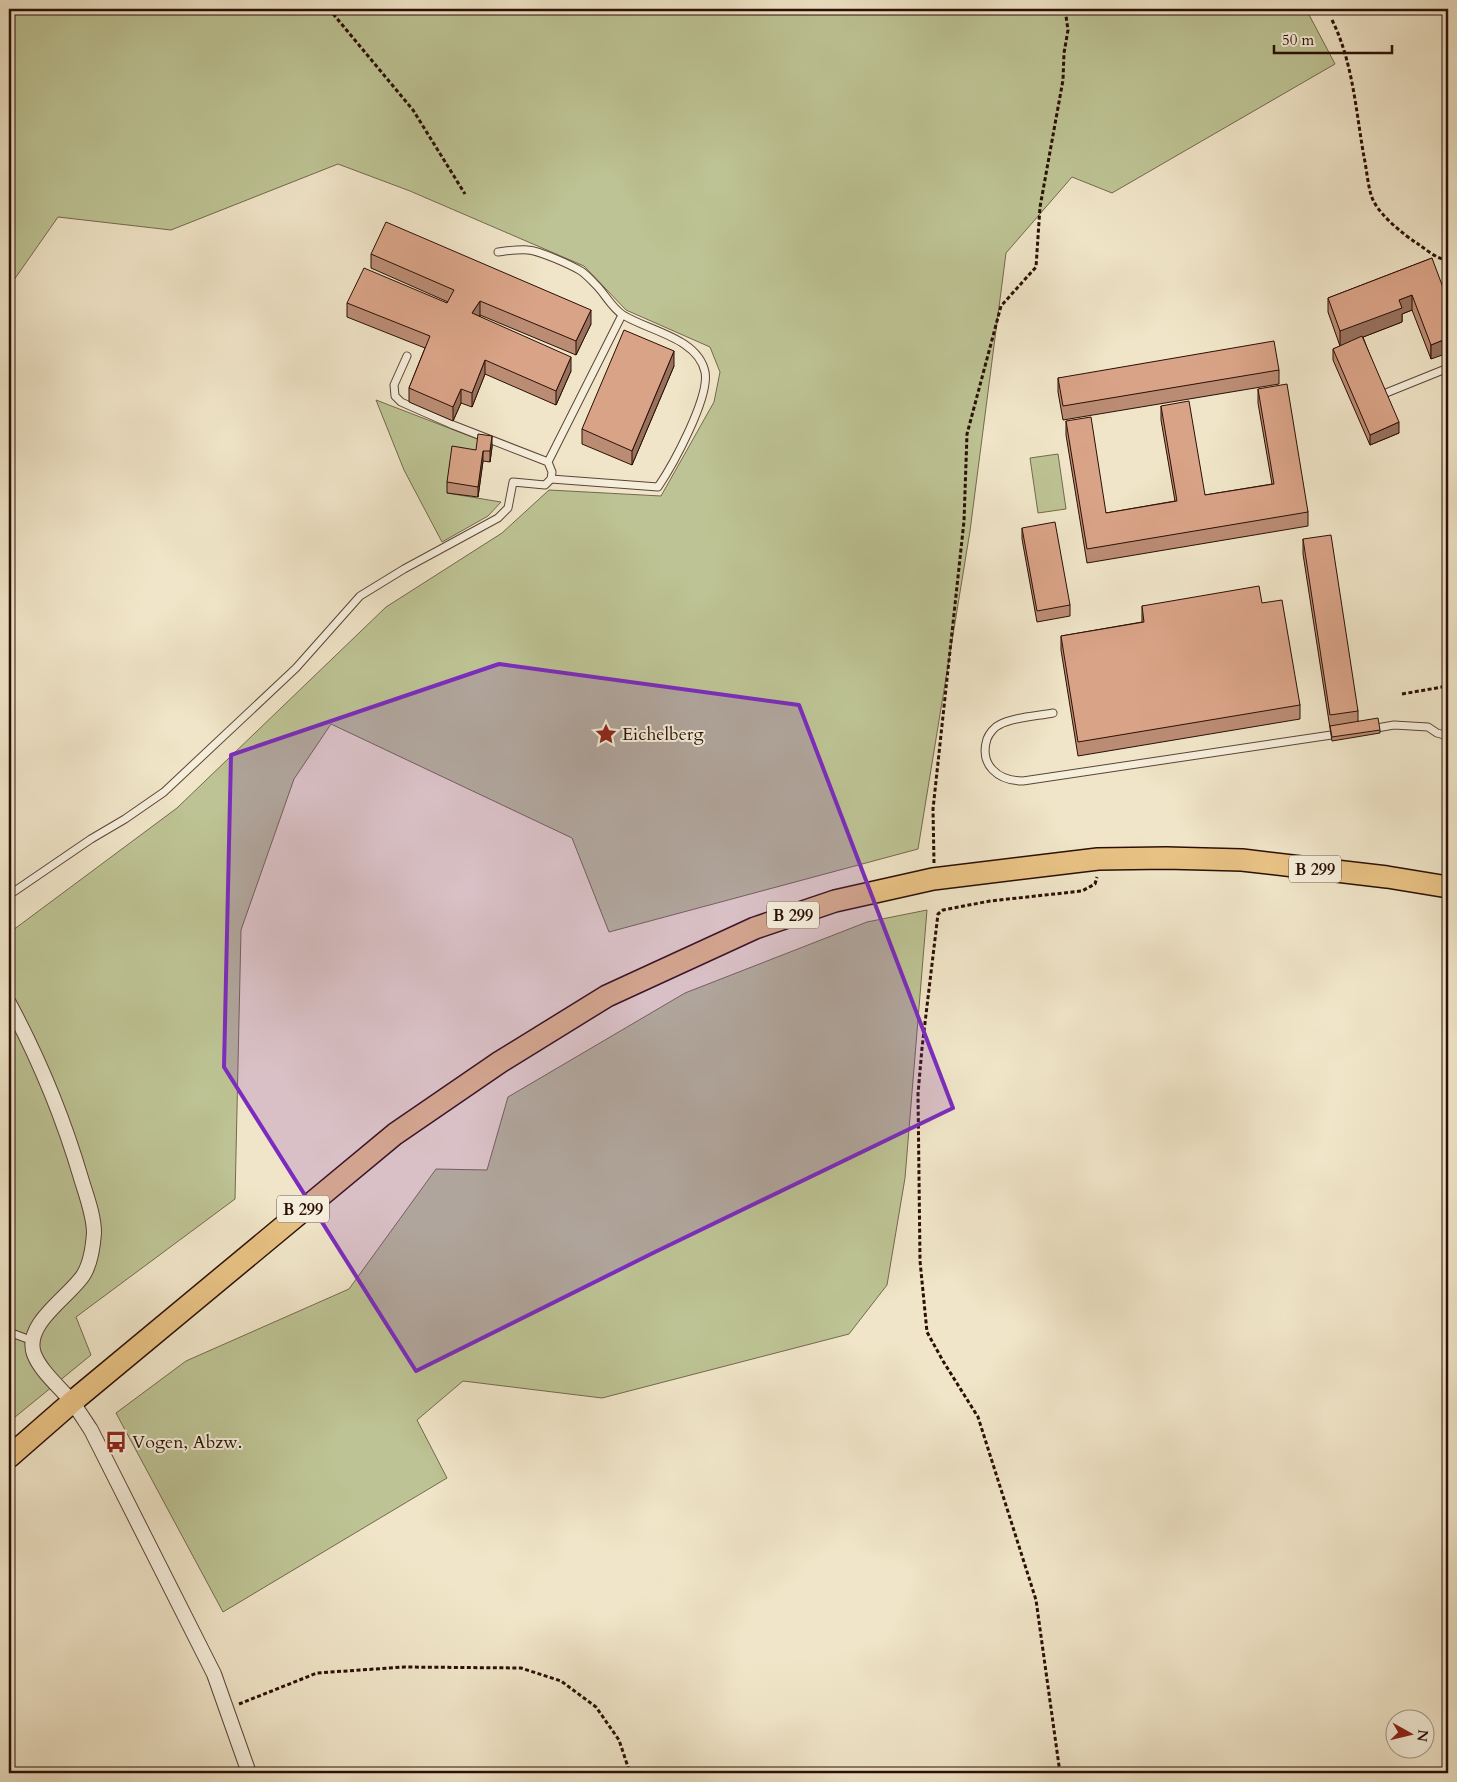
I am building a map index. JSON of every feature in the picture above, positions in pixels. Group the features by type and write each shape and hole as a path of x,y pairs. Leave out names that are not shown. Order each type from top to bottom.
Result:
{"main road":[{"name":"B 299","path":"9,1458 72,1402 395,1134 500,1062 607,996 756,928 835,901 933,879 1098,859 1242,860 1387,877 1448,887"}],"street":[{"path":"9,1003 29,1039 54,1098 71,1145 88,1202 94,1231 91,1256 84,1274 50,1310 40,1325 32,1341 34,1354 44,1370 72,1402 91,1430 214,1674 249,1773"}],"lane":[{"path":"498,252 528,250 553,258 582,272 622,314 694,351 701,360 705,373 705,389 701,404 658,487 551,479"},
{"path":"548,462 622,314"},
{"path":"9,895 91,839 125,820 164,792 296,668 360,596 404,569 498,518 508,508 514,482 545,485 551,479 552,472 548,462 400,402 394,396 394,385 407,356"},
{"path":"1386,393 1448,368"},
{"path":"1053,713 1010,721 999,725 989,735 984,754 994,771 1012,781 1023,781 1345,733"},
{"path":"1364,730 1394,725 1428,727 1437,733 1448,736"},
{"path":"9,1332 32,1341"}],"path":[{"path":"329,9 413,110 465,194"},
{"path":"933,879 935,852 933,809 964,521 967,434 1001,306 1036,267 1040,207 1063,80 1064,53 1068,30 1065,9"},
{"path":"1332,20 1342,40 1347,60 1368,180 1374,202 1389,220 1412,240 1433,254 1448,260"},
{"path":"1402,694 1448,686"},
{"path":"1060,1773 1036,1600 978,1417 942,1361 927,1332 920,1261 918,1094 938,914 943,910 990,901 1082,891 1095,884 1098,859"},
{"path":"227,1709 317,1673 404,1667 521,1668 561,1681 596,1707 619,1740 630,1773"}],"highlighted area":[{"path":"499,664 799,705 953,1108 655,1252 416,1371 224,1067 231,755"}],"green space":[{"path":"9,9 1306,9 1335,64 1112,193 1072,177 1006,253 970,531 918,849 609,932 572,838 331,724 294,779 241,930 235,1199 76,1317 91,1355 9,1422 9,933 177,808 386,607 502,533 549,490 661,496 714,402 720,372 710,347 626,310 584,266 410,191 338,164 171,230 58,217 9,287"},
{"path":"376,400 493,445 492,447 478,445 476,460 447,493 501,502 488,516 442,542 404,470"},
{"path":"1058,454 1066,509 1038,513 1030,458"},
{"path":"927,910 905,1178 887,1285 849,1334 602,1398 463,1381 417,1420 447,1478 223,1612 116,1413 186,1361 349,1289 436,1169 487,1170 508,1097 685,993 867,922"}],"building":[{"path":"386,222 591,310 576,341 480,301 472,313 571,357 556,391 485,360 472,393 461,389 453,407 409,388 430,336 347,303 364,268 447,303 454,290 371,254"},
{"path":"1432,258 1448,301 1448,338 1431,345 1412,295 1399,300 1402,308 1340,331 1328,298"},
{"path":"624,330 674,351 632,451 582,429"},
{"path":"1362,336 1399,422 1370,435 1333,349"},
{"path":"1274,341 1279,370 1063,406 1058,378"},
{"path":"1287,384 1308,512 1087,549 1066,421 1091,417 1106,513 1177,501 1161,406 1189,401 1205,495 1274,484 1258,389"},
{"path":"478,434 492,436 490,451 483,451 478,487 447,482 452,446 476,450"},
{"path":"1055,522 1070,605 1037,611 1022,528"},
{"path":"1331,535 1358,711 1330,715 1303,539"},
{"path":"1259,586 1262,603 1282,600 1300,705 1078,742 1061,636 1144,622 1142,606"},
{"path":"1378,718 1380,730 1332,737 1330,726"}],"place":[{"name":"Eichelberg","path":"606,734"},
{"name":"Vogen, Abzw.","path":"116,1442"}]}
